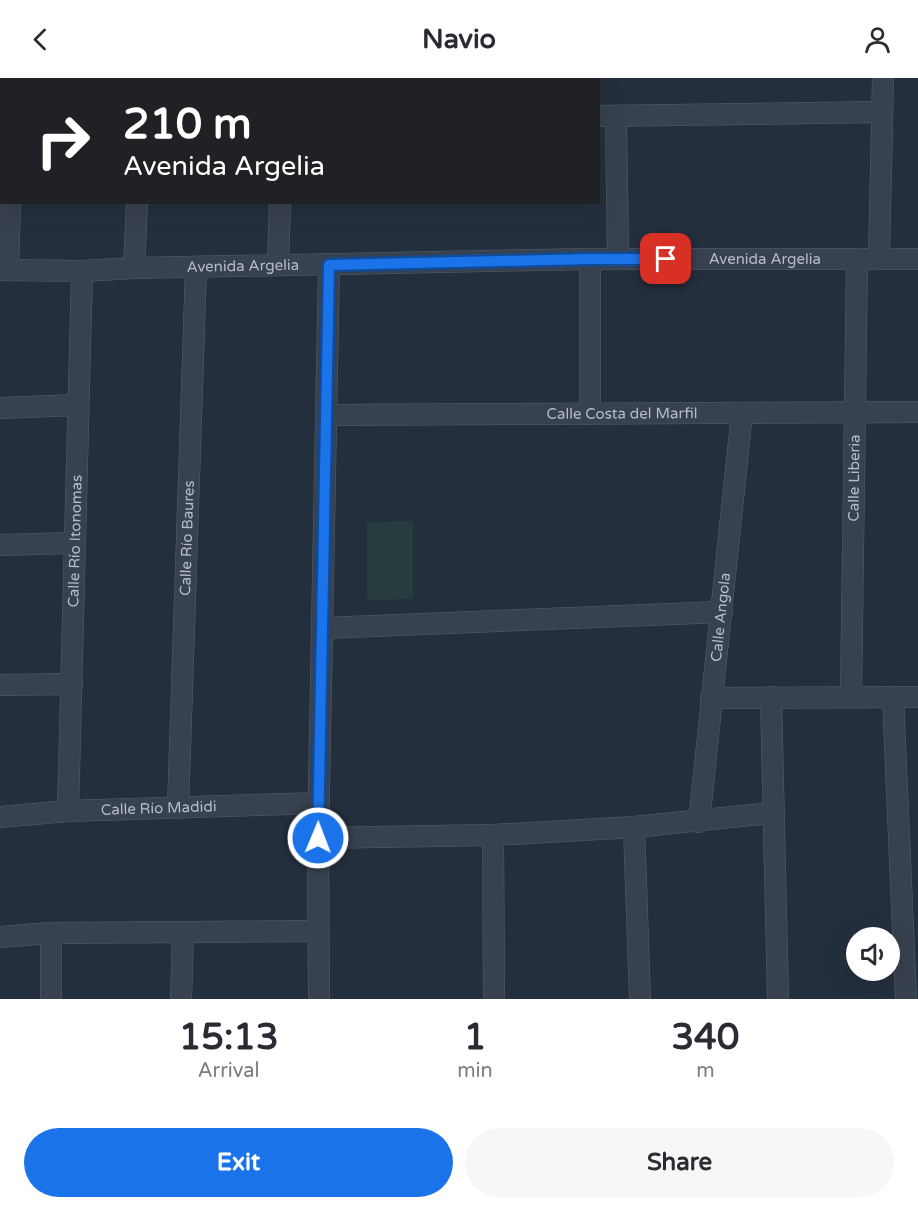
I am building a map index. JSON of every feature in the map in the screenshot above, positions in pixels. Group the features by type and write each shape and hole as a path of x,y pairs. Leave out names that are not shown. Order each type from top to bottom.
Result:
{"street":[{"path":"879,259 883,78"},
{"path":"618,259 607,116 882,112"},
{"path":"4,270 10,204"},
{"path":"134,268 137,204"},
{"path":"278,266 280,204"},
{"path":"590,259 590,414"},
{"name":"Avenida Argelia","path":"4,270 82,271 590,259 918,259"},
{"name":"Calle Liberia","path":"850,697 857,259"},
{"path":"319,999 318,838 324,628 329,265"},
{"name":"Calle Río Baures","path":"178,808 196,268"},
{"name":"Calle Río Itonomas","path":"68,811 82,271"},
{"path":"0,408 78,405"},
{"name":"Calle Costa del Marfil","path":"326,416 918,412"},
{"name":"Calle Angola","path":"699,822 742,413"},
{"path":"0,545 74,543"},
{"path":"324,628 722,612"},
{"path":"0,685 72,684"},
{"path":"771,697 778,999"},
{"path":"893,697 908,802 906,999"},
{"path":"711,698 918,697"},
{"name":"Calle Río Madidi","path":"0,817 68,811 319,803"},
{"path":"318,838 493,836 699,822 772,813"},
{"path":"634,827 640,999"},
{"path":"493,836 494,999"},
{"path":"0,936 51,933 318,931"},
{"path":"51,933 51,999"},
{"path":"181,999 183,933"}],"green space":[{"path":"413,521 413,599 367,600 367,522"}],"route":[{"path":"318,838 324,628 329,265 666,259"}]}
